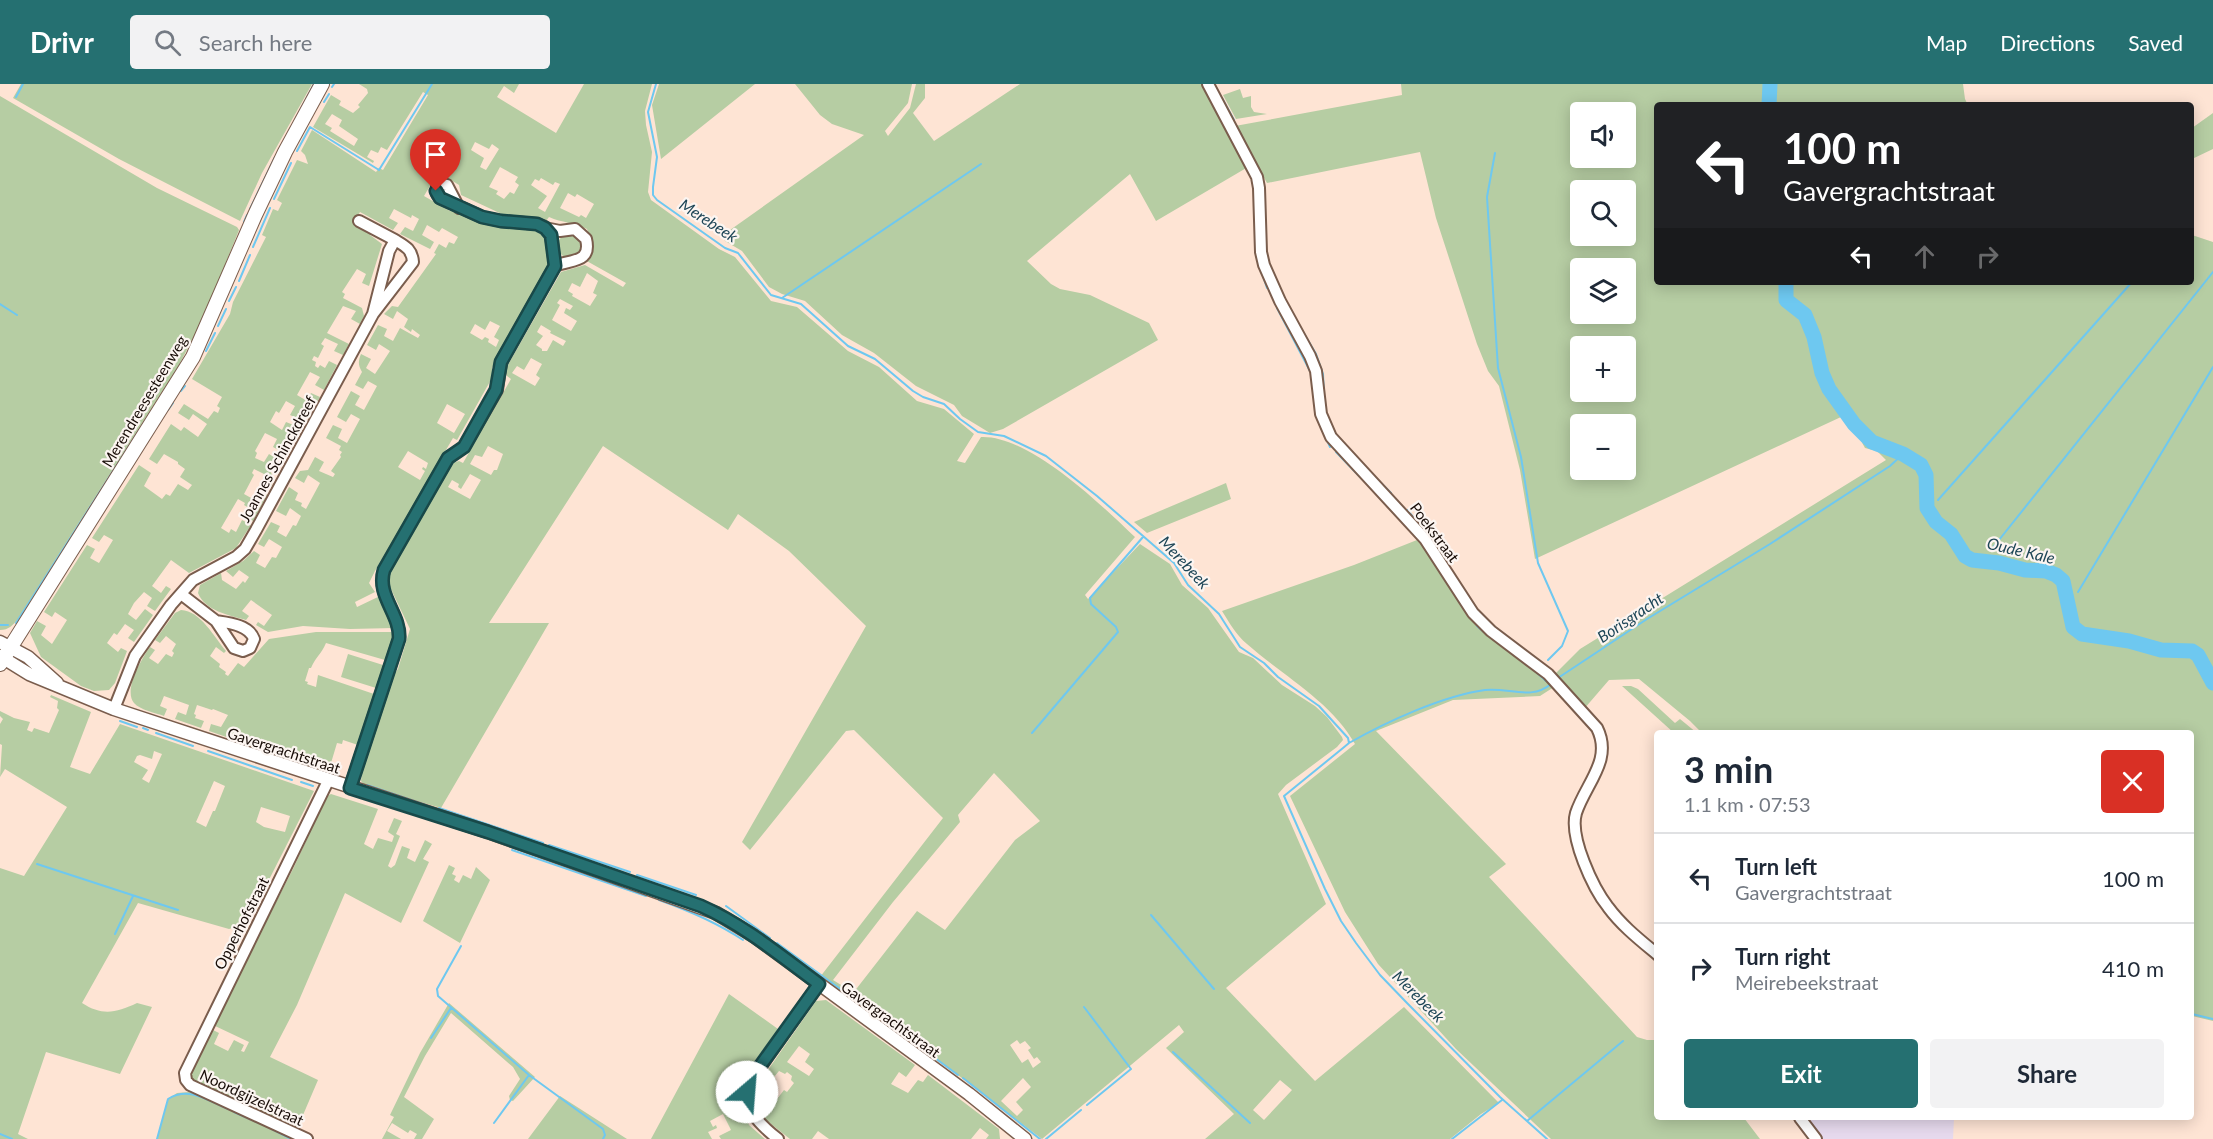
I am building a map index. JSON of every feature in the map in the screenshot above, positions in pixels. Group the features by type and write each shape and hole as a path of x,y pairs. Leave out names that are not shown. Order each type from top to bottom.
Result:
{"main road":[{"name":"Merendreesesteenweg","path":"3,654 193,357 255,215 290,142 322,84"}],"street":[{"name":"Poekstraat","path":"1208,84 1257,177 1261,252 1264,265 1316,371 1321,414 1327,430 1341,450 1425,539 1473,613 1556,683 1597,728 1603,747 1599,764 1576,814 1576,836 1583,859 1606,906 1631,933 1654,952"},
{"path":"459,208 501,221 537,224 560,231 575,229 586,239 586,253 582,259 555,266"},
{"name":"Joannes Schinckdreef","path":"114,709 135,657 171,604 193,580 236,557 244,549 373,314 413,262 413,255 408,247 359,221"},
{"path":"350,788 399,639 398,623 381,585 384,570 448,458 464,447 496,390 501,362 555,266 551,235 545,228"},
{"name":"Joannes Schinckdreef","path":"373,314 389,251 395,240"},
{"path":"181,594 216,621"},
{"name":"Gavergrachtstraat","path":"3,654 29,674 114,709 488,832 701,906 754,936 969,1094 1018,1137"},
{"name":"Opperhofstraat","path":"186,1080 186,1070 328,781"},
{"path":"778,1139 758,1123 749,1109 748,1083 819,984"},
{"name":"Noordgijzelstraat","path":"186,1080 190,1085 307,1139"},
{"path":"1802,1120 1816,1139"}],"shaded area":[{"path":"1811,1120 1954,1120 1953,1139 1820,1139 1808,1124"}],"green space":[{"path":"21,84 312,84 262,173 240,221 119,159 13,98"},
{"path":"359,84 519,84 514,93 504,86 497,97 556,133 584,84 652,84 645,111 652,152 648,192 651,200 719,249 735,257 771,301 797,307 848,351 879,367 917,401 944,409 974,434 957,461 965,463 981,437 1000,439 1021,447 1064,474 1135,537 1085,595 1088,599 1140,544 1170,564 1182,585 1208,608 1239,652 1253,658 1282,685 1315,706 1327,717 1342,737 1343,740 1337,747 1286,785 1278,794 1326,904 1226,988 1315,1081 1404,1007 1499,1103 1450,1139 1205,1139 1234,1114 1166,1048 1184,1032 1179,1025 1042,1139 929,1053 850,997 917,911 945,930 1015,840 1040,821 994,773 958,815 960,822 893,902 833,980 846,988 843,993 820,977 943,818 854,730 846,731 750,850 742,842 866,626 789,551 738,514 728,530 603,446 489,623 549,623 441,808 365,786 361,781 362,771 390,680 398,669 410,629 389,585 393,567 453,463 459,461 463,463 511,379 505,370 561,272 585,265 623,287 626,283 585,260 591,240 587,229 549,217 546,221 506,216 461,195 459,185 438,172 424,196 450,211 452,209 497,227 527,228 539,232 545,238 549,266 492,368 492,378 457,440 453,438 375,571 369,583 375,592 355,602 357,607 380,596 394,628 350,629 303,626 268,632 256,625 258,622 264,626 272,615 251,600 242,611 249,616 246,620 212,608 201,599 198,593 200,585 221,573 222,580 236,589 243,581 245,583 249,577 239,570 233,577 226,571 254,551 260,555 256,563 265,568 272,557 276,558 282,547 269,539 264,547 258,544 271,522 280,526 277,532 286,537 293,525 296,526 301,516 290,508 286,516 276,511 289,487 298,493 295,500 302,503 301,506 306,509 320,483 308,475 304,483 295,478 300,471 308,470 315,457 324,462 319,471 333,477 335,474 331,471 341,457 342,452 339,450 341,446 326,438 333,425 342,429 338,438 347,443 360,419 351,414 346,422 337,417 351,391 360,396 355,405 364,410 377,386 368,381 363,389 355,385 362,372 359,363 361,354 371,359 366,368 375,374 390,351 379,344 376,350 367,345 378,325 387,329 384,336 393,341 400,328 418,338 420,335 404,327 408,319 397,311 393,319 384,314 392,306 398,307 436,254 434,253 439,244 446,248 449,242 454,244 458,237 442,228 439,232 427,225 422,235 434,242 430,249 400,234 405,227 413,231 419,219 412,215 411,218 394,209 389,218 398,223 393,230 360,212 354,222 372,232 370,235 382,244 369,286 362,283 366,274 357,269 342,292 345,294 343,298 362,308 364,316 360,324 351,319 356,311 343,306 327,333 349,344 343,355 334,351 338,344 325,338 318,358 314,356 312,360 316,362 315,366 318,368 320,365 325,368 329,361 337,365 324,390 315,385 320,377 310,372 297,395 307,401 311,393 320,397 316,403 306,406 299,419 290,415 295,406 286,401 279,413 276,411 270,422 282,430 286,422 296,426 282,452 273,447 277,439 265,433 255,451 257,453 255,458 264,462 269,454 277,459 270,471 274,478 271,487 262,483 266,475 254,469 252,473 254,475 244,494 253,499 258,491 267,495 253,521 244,516 249,508 238,499 221,528 229,533 231,529 236,532 242,520 251,525 236,548 189,573 171,560 152,586 161,593 166,586 171,589 155,611 147,606 152,598 144,592 128,614 136,620 145,609 153,615 134,642 128,638 134,630 125,624 107,643 118,652 121,648 127,651 115,683 109,690 94,691 81,686 41,657 30,633 37,621 46,626 41,635 52,644 67,620 55,612 52,617 44,612 87,545 95,549 90,558 99,563 113,540 104,535 99,542 92,538 139,465 151,473 144,486 162,499 166,494 170,496 178,484 188,490 192,485 180,477 185,469 178,462 164,454 157,464 149,459 171,424 181,431 184,427 198,437 207,424 193,414 189,420 178,413 184,404 208,419 214,411 218,413 220,408 217,406 222,397 192,379 230,314 233,302 266,237 262,235 273,209 278,211 282,203 277,200 297,160 308,164 301,151 312,130 376,172 379,168 383,170 428,95 423,92 387,150 381,147 378,153 371,150 367,157 374,161 373,163 313,127 331,95 341,101 339,105 353,113 360,107 358,105 368,93 367,89","holes":["332,114 342,120 339,126 358,139 354,146 330,131 332,128 325,124","475,142 489,149 492,144 499,149 486,170 480,167 484,158 471,150","500,167 518,177 515,182 519,185 514,194 510,192 504,199 496,194 498,191 489,187","541,178 553,185 555,182 560,184 545,212 538,208 547,196 531,185 535,179 539,181","568,193 575,197 577,194 594,204 586,218 581,215 579,217 560,208","587,273 598,281 593,293 597,295 590,306 572,296 573,294 568,291 572,283 580,287","560,299 573,306 570,310 566,308 564,313 577,321 571,331 552,320 560,305 557,303","490,321 500,326 494,337 499,340 496,347 488,342 489,339 485,337 482,340 470,333 475,324 485,330","541,325 551,331 550,333 566,341 563,346 553,340 547,351 542,351 536,345 543,336 537,332","531,358 542,364 536,375 540,378 535,386 512,373 517,366 524,370","447,404 465,414 454,433 437,423","488,446 503,454 497,470 494,470 491,475 470,464 475,455 482,457","408,451 428,463 426,469 423,467 422,469 425,471 420,480 398,467","470,474 481,480 470,499 448,487 452,480 459,484 458,487 461,489","1017,1040 1020,1044 1025,1041 1031,1048 1028,1050 1034,1059 1037,1057 1041,1062 1033,1068 1028,1059 1022,1063 1010,1045","1023,1078 1031,1087 1016,1102 1023,1110 1017,1116 1001,1101","1280,1080 1292,1090 1264,1120 1253,1110"]},
{"path":"659,84 755,84 661,159 652,105"},
{"path":"795,84 912,84 908,103 885,131 888,136 910,108 916,84 925,84 925,98 913,113 934,141 1020,84 1203,84 1248,167 1156,221 1130,174 1027,261 1051,284 1060,289 1090,295 1149,323 1158,340 1003,429 990,433 962,416 954,405 916,386 874,353 842,335 805,301 782,294 769,287 742,251 725,241 723,235 864,135 832,124 820,115"},
{"path":"1401,84 1963,84 1966,102 1654,102 1654,285 2194,285 2194,236 2213,242 2213,1021 2194,1016 2194,730 1699,730 1639,679 1609,680 1584,709 1555,674 1580,649 1886,460 1877,451 1865,448 1859,437 1841,417 1535,559 1520,470 1499,386 1488,371 1477,344 1436,218 1420,152 1267,183 1235,126 1402,95"},
{"path":"1240,89 1243,98 1251,96 1251,107 1254,112 1267,114 1236,119 1223,95"},
{"path":"0,96 157,188 239,230 205,315 179,365 18,619 3,630 0,630"},
{"path":"2213,113 2213,149 2194,158 2194,127"},
{"path":"570,232 583,241 581,254 565,258 559,252 557,244 563,234"},
{"path":"1226,483 1231,499 1147,533 1134,522"},
{"path":"1417,540 1449,583 1554,687 1540,696 1453,700 1376,731 1506,864 1489,877 1637,1037 1654,1040 1654,1120 1746,1120 1760,1139 1551,1139 1456,1049 1378,964 1345,912 1290,796 1355,744 1345,729 1320,702 1243,640 1222,611 1354,565"},
{"path":"181,610 188,611 201,620 226,651 224,653 216,647 210,656 220,664 219,667 228,676 238,663 244,667 269,639 316,632 391,632 393,637 385,660 326,643 309,668 305,681 308,682 307,684 316,687 318,675 374,694 358,745 343,740 342,744 337,743 331,763 337,765 334,774 209,731 211,724 221,727 228,715 213,709 197,705 194,714 195,718 204,721 201,728 175,719 178,712 186,715 189,705 164,696 160,706 167,709 164,716 134,703 131,697 132,682 150,647 155,650 149,658 158,664 166,654 172,657 176,644 166,636 160,643 155,640 175,613"},
{"path":"348,654 383,665 376,688 341,677"},
{"path":"1622,686 1638,689 1675,723 1680,719 1693,730 1671,730"},
{"path":"51,695 91,712 70,767 90,774 120,724 314,791 249,919 243,925 229,929 138,903 82,1003 96,1010 109,1012 137,1003 152,1007 120,1074 46,1052 18,1134 28,1139 0,1139 0,868 24,876 67,807 5,769 0,777 2,745 0,744 0,724 3,719 0,711 30,722 27,730 32,732 34,728 49,733 59,710 58,701 50,697","holes":["154,751 162,754 149,783 142,779 148,770 134,762 140,755 152,759","214,781 225,786 206,827 196,822","261,807 290,816 285,832 264,827 256,822"]},
{"path":"331,794 378,809 364,844 373,849 378,838 392,842 394,836 388,832 394,818 402,821 396,834 400,836 388,866 391,868 395,865 402,846 410,849 407,858 415,862 425,840 432,844 423,859 429,862 401,923 345,893 297,1005 270,1057 318,1080 297,1129 192,1080 190,1075 211,1029 219,1033 214,1044 228,1051 234,1040 244,1045 241,1051 244,1052 249,1042 213,1025 293,869 327,796"},
{"path":"449,865 455,868 452,874 456,876 454,880 459,883 463,875 471,879 476,867 490,880 460,943 423,921"},
{"path":"729,994 778,1029 741,1080 739,1107 742,1107 749,1125 765,1139 721,1139 719,1136 731,1130 723,1114 710,1121 713,1127 716,1125 717,1128 708,1132 712,1139 651,1139"},
{"path":"826,1000 915,1065 906,1077 899,1072 891,1084 908,1093 918,1080 923,1082 928,1075 999,1129 1000,1139 986,1139 989,1135 980,1128 971,1139 829,1139 818,1131 812,1139 790,1139 766,1120 757,1105 754,1093 816,1001","holes":["799,1046 810,1054 805,1062 814,1069 809,1076 787,1062","779,1071 785,1074 787,1072 792,1076 791,1080 794,1083 777,1099 768,1092"]},
{"path":"449,1003 535,1077 513,1101 510,1100 509,1096 520,1079 513,1067 451,1013 404,1097 434,1119 422,1139 414,1139 417,1134 410,1130 408,1133 392,1123 387,1131 401,1139 382,1139 394,1117 390,1115 420,1053"},
{"path":"189,1092 291,1139 157,1139 168,1099 177,1093"},
{"path":"560,1096 627,1139 528,1139"}],"waterway":[{"path":"16,97 23,84"},
{"path":"292,126 314,84"},
{"path":"297,151 310,127 379,170 432,84"},
{"name":"Merebeek","path":"656,84 648,112 657,157 653,187 653,195 657,200 725,248 738,253 771,295 801,304 848,346 875,359 913,391 944,404 978,432 1004,436 1046,456 1097,496 1174,563 1188,585 1219,614 1240,647 1319,706 1348,738 1349,743 1284,796 1325,889 1341,921 1380,975 1500,1097 1547,1139"},
{"name":"Oude Kale","path":"1769,102 1770,84"},
{"path":"324,102 329,94"},
{"path":"1222,98 1234,120"},
{"path":"1237,127 1256,165"},
{"path":"1495,153 1487,197 1498,368 1521,457 1538,563 1568,631 1562,646 1548,660"},
{"path":"250,209 275,157"},
{"path":"274,199 291,163"},
{"path":"782,298 981,164"},
{"path":"253,247 270,208"},
{"path":"1254,221 1255,214"},
{"path":"244,222 247,215"},
{"path":"1255,232 1256,255 1267,288"},
{"path":"239,281 250,255"},
{"path":"1991,550 2213,272"},
{"name":"Oude Kale","path":"1786,285 1786,300 1805,315 1829,389 1854,424 1872,442 1903,454 1921,465 1926,475 1927,508 1936,522 1951,534 1965,556 1972,560 1999,563 2025,570 2046,571 2056,575 2063,581 2073,627 2082,634 2129,641 2161,650 2192,651 2198,655 2213,683"},
{"path":"1938,500 2129,285"},
{"path":"229,301 236,287"},
{"path":"0,304 17,315"},
{"path":"1277,308 1310,371"},
{"path":"218,326 226,309"},
{"path":"1299,325 1316,354 1323,374 1324,397"},
{"path":"206,351 215,333"},
{"path":"2078,592 2213,367"},
{"path":"181,391 185,386"},
{"path":"168,410 173,403"},
{"path":"1317,417 1330,447"},
{"path":"16,623 145,421"},
{"path":"1336,452 1363,480"},
{"name":"Borisgracht","path":"1558,678 1647,619 1770,544 1890,466 1903,454"},
{"path":"1374,476 1391,493"},
{"path":"1407,510 1428,534"},
{"path":"1032,733 1118,632 1116,627 1091,604 1090,598 1143,537"},
{"path":"1491,624 1529,653"},
{"path":"0,625 8,625"},
{"path":"1477,626 1484,632"},
{"path":"1534,670 1546,681"},
{"name":"Borisgracht","path":"1349,743 1397,719 1468,693 1485,690 1527,693 1535,692 1551,684"},
{"path":"120,721 137,727"},
{"path":"143,728 148,730"},
{"path":"156,733 193,746"},
{"path":"208,751 292,780"},
{"path":"301,782 313,786"},
{"path":"367,785 426,805"},
{"path":"439,808 543,843"},
{"path":"549,845 630,872"},
{"path":"512,850 646,896"},
{"path":"37,864 178,910"},
{"path":"637,875 696,895"},
{"path":"115,934 133,896"},
{"path":"260,907 265,899"},
{"path":"659,900 702,917 743,940"},
{"path":"726,906 770,938"},
{"path":"231,967 257,914"},
{"path":"1151,915 1214,989"},
{"path":"777,943 843,991"},
{"path":"461,946 437,989 438,996 529,1075 603,1129 605,1135 603,1139"},
{"path":"852,997 958,1075"},
{"path":"1084,1007 1131,1069 1087,1105"},
{"path":"431,1038 451,1008"},
{"path":"2194,1014 2213,1019"},
{"path":"1527,1121 1623,1041"},
{"path":"1173,1052 1250,1123"},
{"path":"494,1123 529,1075"},
{"path":"963,1078 1040,1139"},
{"path":"157,1139 168,1099 176,1095 191,1094 228,1109"},
{"path":"1452,1139 1502,1100"},
{"path":"1046,1139 1081,1110"},
{"path":"234,1112 259,1123"},
{"path":"272,1129 291,1139"},
{"path":"0,1134 12,1139"}],"route":[{"path":"436,191 440,198 482,217 537,224 545,228 551,235 555,266 501,362 499,384 464,447 448,458 384,570 381,585 398,623 399,639 350,788 488,832 701,906 754,936 819,984 748,1083 747,1092"}]}
